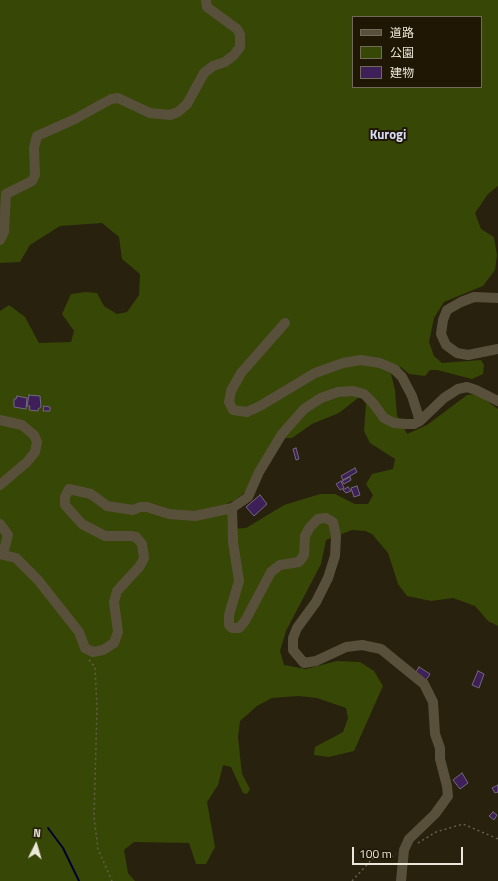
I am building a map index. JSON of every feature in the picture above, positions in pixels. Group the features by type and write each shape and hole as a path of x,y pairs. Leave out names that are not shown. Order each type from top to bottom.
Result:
{"street":[{"path":"0,240 4,232 6,194 32,181 35,175 34,148 37,136 75,119 111,99 118,98 150,113 170,115 178,112 187,104 204,72 213,66 225,62 234,55 240,47 240,34 237,29 207,6 206,0"},
{"path":"498,298 474,297 447,310 443,320 441,334 446,345 457,353 468,355 498,349"},
{"path":"285,323 241,372 231,391 229,402 233,410 247,412 260,406 314,373 361,360 380,363 398,373 412,396 420,421"},
{"path":"0,524 8,535 2,554 16,558 38,580 79,632 85,648 93,652 103,650 114,643 118,632 114,602 117,591 140,566 144,558 142,544 136,537 105,536 82,524 65,505 65,497 69,489 92,494 107,506 127,509 147,507 169,514 195,516 232,508 248,497 259,472 282,434 304,409 321,398 338,392 353,391 364,394 384,418 394,423 414,424 420,421 444,398 458,389 466,387 476,390 498,401"},
{"path":"0,420 22,425 34,435 38,442 35,452 27,462 0,485"},
{"path":"232,508 233,542 239,581 229,616 229,625 232,628 239,628 245,622 271,572 280,564 300,562 304,556 305,536 310,527 318,519 326,518 333,522 336,536 336,556 328,578 316,602 297,628 293,638 293,650 304,662 316,661 346,647 362,645 381,649 424,684 433,702 435,734 440,748 440,760 448,796 435,814 409,840 404,850 401,881"}],"path":[{"path":"85,648 87,657 95,667 97,708 94,817 98,849 112,881"},
{"path":"352,881 374,857 391,857 400,850 409,850 436,832 463,824 498,839"}],"green space":[{"path":"0,0 498,0 498,186 488,194 475,213 481,229 494,237 497,255 495,270 483,286 444,302 434,318 429,342 434,356 442,363 481,360 484,365 483,374 472,379 437,370 430,370 425,376 409,374 401,367 391,374 395,390 397,415 407,434 427,425 467,395 477,394 498,409 498,626 488,621 475,606 453,598 431,601 407,596 398,584 388,553 372,534 365,531 352,530 326,540 321,564 286,631 280,651 284,665 306,669 337,661 360,662 374,671 383,686 354,751 329,757 314,755 315,747 343,732 348,718 346,708 317,698 298,696 272,698 257,706 240,721 238,737 242,774 250,789 247,794 243,793 231,767 223,765 218,785 207,802 215,847 206,864 196,864 189,843 134,842 124,850 128,873 135,881 0,881 0,311 9,305 25,317 39,343 71,342 74,331 62,314 71,294 86,292 97,293 104,306 117,314 127,312 139,295 140,274 122,259 119,237 102,223 60,226 30,245 20,262 0,263","holes":["358,398 363,398 366,404 364,431 370,443 395,459 393,469 372,474 366,484 373,495 368,504 355,504 335,494 320,494 284,505 246,528 228,529 226,504 235,500 245,492 276,438 292,438 312,424 339,413"]}],"building":[{"path":"29,395 40,396 41,407 38,411 29,410 30,406 27,406"},
{"path":"17,396 27,398 26,409 14,407 14,399 16,399"},
{"path":"44,406 50,407 50,411 43,411"},
{"path":"296,448 299,459 296,460 293,449"},
{"path":"355,468 357,472 343,480 341,476"},
{"path":"350,477 351,480 344,484 342,481"},
{"path":"341,481 344,488 340,490 336,484"},
{"path":"357,486 360,495 354,497 351,488"},
{"path":"348,487 351,491 346,493 343,490"},
{"path":"260,495 267,504 254,516 246,507"},
{"path":"419,667 430,674 426,680 415,674"},
{"path":"478,671 484,674 479,688 472,685"},
{"path":"462,773 468,783 460,789 453,780"},
{"path":"498,785 498,792 495,793 492,788"},
{"path":"493,812 497,815 494,820 489,816"}],"waterway":[{"path":"48,828 63,848 79,881"}],"district":[{"name":"Kurogi","path":"388,136"}]}
